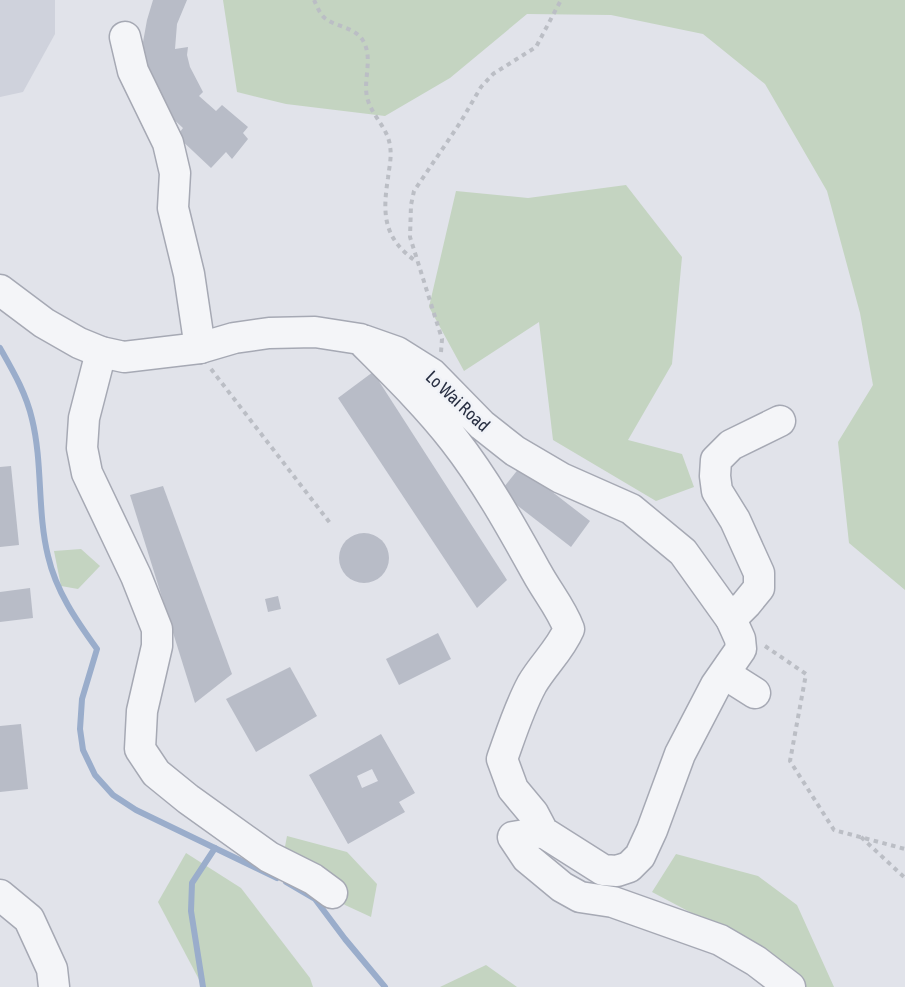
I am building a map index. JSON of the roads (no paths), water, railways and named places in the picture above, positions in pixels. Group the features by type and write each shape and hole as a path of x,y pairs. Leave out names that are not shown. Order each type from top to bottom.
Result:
{"street":[{"path":"125,37 133,71 168,143 175,173 173,208 189,274 202,355"},
{"name":"Lo Wai Road","path":"0,290 44,323 79,343 101,352 124,357 202,355 234,338 269,333 315,332 360,339 397,352 432,374 482,425 514,451 561,478 631,509 683,552 731,619 740,639 741,650 724,674"},
{"path":"360,339 406,384 456,442 491,494 566,621 568,629 562,645 533,683 502,759 513,789 533,813 543,832 603,870 617,872 629,867 640,856 680,754 724,674 754,693"},
{"path":"101,352 84,418 82,448 87,473 136,576 157,629 157,646 142,711 140,749 156,773 188,799 269,857 313,879 332,893"},
{"path":"731,619 759,588 759,573 735,520 717,491 716,460 731,445 780,421"},
{"path":"543,832 513,837 527,858 562,886 580,897 613,902 720,940 756,961 790,987"},
{"path":"0,895 29,919 52,969 54,987"}],"waterway":[{"path":"0,348 23,391 32,419 38,453 42,522 52,569 68,605 97,649 82,699 80,729 83,750 95,775 113,795 136,810 277,878"},
{"path":"203,987 191,911 192,883 215,848"},
{"path":"286,882 315,899 385,987"}]}
